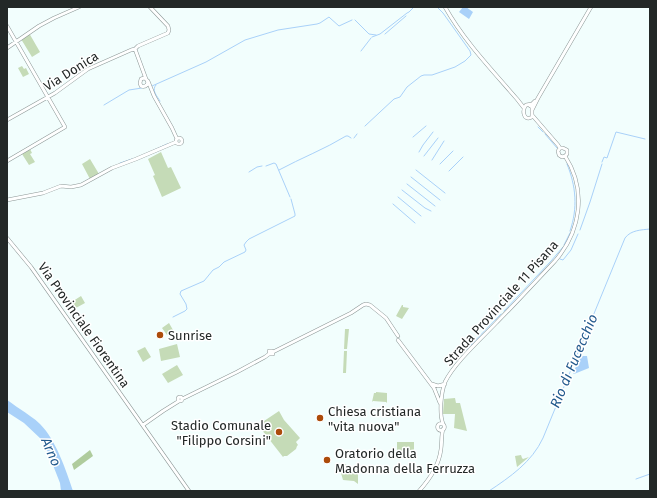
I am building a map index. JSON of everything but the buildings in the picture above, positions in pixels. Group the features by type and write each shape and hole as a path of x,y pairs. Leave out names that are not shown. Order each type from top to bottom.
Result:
{"main road":[{"path":"7,48 39,26 80,7"},
{"name":"Via Donica","path":"7,120 70,84 88,69 135,49 138,46 168,32 168,26 150,7"},
{"name":"Strada Provinciale 11 Pisana","path":"445,7 456,26 468,42 518,99 526,106 532,107 532,110"},
{"path":"531,116 532,110 538,98 591,7"},
{"path":"7,26 66,127 7,161"},
{"path":"7,200 43,193 61,186 81,185 112,168 136,159 176,140 169,122 154,96 135,49"},
{"path":"144,71 140,85 151,88"},
{"path":"141,80 144,78 147,80"},
{"path":"146,86 148,84 147,80"},
{"path":"526,106 532,104 538,98"},
{"name":"Strada Provinciale 11 Pisana","path":"441,430 444,426 441,424 441,401 443,391 445,384 455,366 556,261 570,240 576,220 578,210 578,192 572,167 565,156 567,153 566,149 560,148 531,116 524,116 526,106"},
{"name":"Strada Provinciale 11 Pisana","path":"560,148 558,151 559,155 562,157 565,156"},
{"name":"Via Provinciale Fiorentina","path":"7,238 31,266 189,491"},
{"path":"143,425 180,400 351,314 363,305 369,305 386,318 398,338 436,392 441,411"},
{"path":"430,382 438,386 443,391"},
{"path":"438,386 445,384"},
{"path":"436,392 443,391"},
{"name":"Strada Provinciale 11 Pisana","path":"418,491 429,479 436,468 440,453 442,435 441,430 437,427 441,424"}],"green space":[{"path":"29,33 40,52 32,57 21,39"},
{"path":"22,66 24,69 26,68 29,74 23,77 18,68"},
{"path":"30,149 32,153 30,154 35,162 29,165 22,154"},
{"path":"161,152 168,168 171,167 181,188 162,197 148,159"},
{"path":"90,159 99,174 90,179 82,164"},
{"path":"81,296 85,303 74,309 70,303"},
{"path":"402,305 403,307 409,308 402,319 396,316"},
{"path":"169,323 173,330 167,335 162,328"},
{"path":"345,329 349,329 347,349 344,349"},
{"path":"177,344 180,357 161,361 159,349"},
{"path":"145,347 151,357 143,362 137,351"},
{"path":"344,351 347,351 346,373 343,373"},
{"path":"177,365 183,375 168,383 162,374"},
{"path":"374,393 387,393 387,403 372,402"},
{"path":"455,398 456,403 460,403 467,431 454,428 455,414 443,414 444,399"},
{"name":"Stadio Comunale \"Filippo Corsini\"","path":"279,411 284,420 300,438 296,442 298,445 296,449 287,456 283,457 258,425"},
{"path":"397,442 414,442 414,453 397,454"},
{"path":"90,450 93,456 74,470 72,464"},
{"path":"521,455 523,459 529,457 517,467 515,456"},
{"path":"341,463 358,470 358,484 354,481 343,480 341,473 345,471"}],"water":[{"path":"463,7 466,7 473,12 469,19 459,12"},
{"path":"581,356 587,356 589,368 574,374 573,373"},
{"name":"Arno","path":"7,400 35,420 46,431 56,447 73,491 61,491 60,483 42,440 24,423 7,412"}],"waterway":[{"path":"372,37 380,34 414,7"},
{"path":"365,126 394,99 400,97 407,87 421,76 432,75 455,67 471,55 470,51 443,13 437,7"},
{"path":"385,34 406,16"},
{"path":"152,86 206,62 245,40 278,30 317,24 329,17 339,26 352,20"},
{"path":"355,20 369,34 376,35"},
{"path":"361,51 371,38"},
{"path":"156,85 154,91 160,101"},
{"path":"104,105 129,90 142,88"},
{"path":"413,137 426,126"},
{"path":"538,127 543,132"},
{"path":"419,152 433,132"},
{"path":"602,162 604,157 607,158 616,132 645,139"},
{"path":"354,138 357,134"},
{"path":"545,134 557,148"},
{"path":"279,170 346,136 351,138"},
{"path":"424,156 438,138"},
{"path":"432,160 444,141"},
{"path":"152,151 167,144"},
{"path":"440,164 453,151"},
{"path":"449,171 463,157"},
{"path":"120,163 132,159"},
{"path":"266,166 274,163 276,164 290,197"},
{"path":"567,164 575,197 573,222 570,231"},
{"path":"580,230 602,164"},
{"path":"249,172 262,166"},
{"path":"416,170 445,193"},
{"path":"411,177 440,200"},
{"path":"407,184 435,206"},
{"path":"402,190 431,211"},
{"path":"398,197 421,216"},
{"path":"173,317 187,309 186,304 180,294 181,291 204,281 213,270 224,262 245,252 246,250 244,245 249,239 295,216 291,199"},
{"path":"393,204 415,223"},
{"name":"Rio di Fucecchio","path":"489,491 527,462 538,447 625,238 633,232 650,229"},
{"path":"564,245 570,233"},
{"path":"560,259 563,260 571,250 578,234"},
{"path":"504,311 563,247"},
{"path":"467,349 501,314"},
{"path":"636,479 650,474"}],"place":[{"name":"Sunrise","path":"160,335"},
{"name":"Chiesa cristiana \"vita nuova\"","path":"320,418"},
{"name":"Stadio Comunale \"Filippo Corsini\"","path":"279,432"},
{"name":"Oratorio della Madonna della Ferruzza","path":"327,460"}]}
